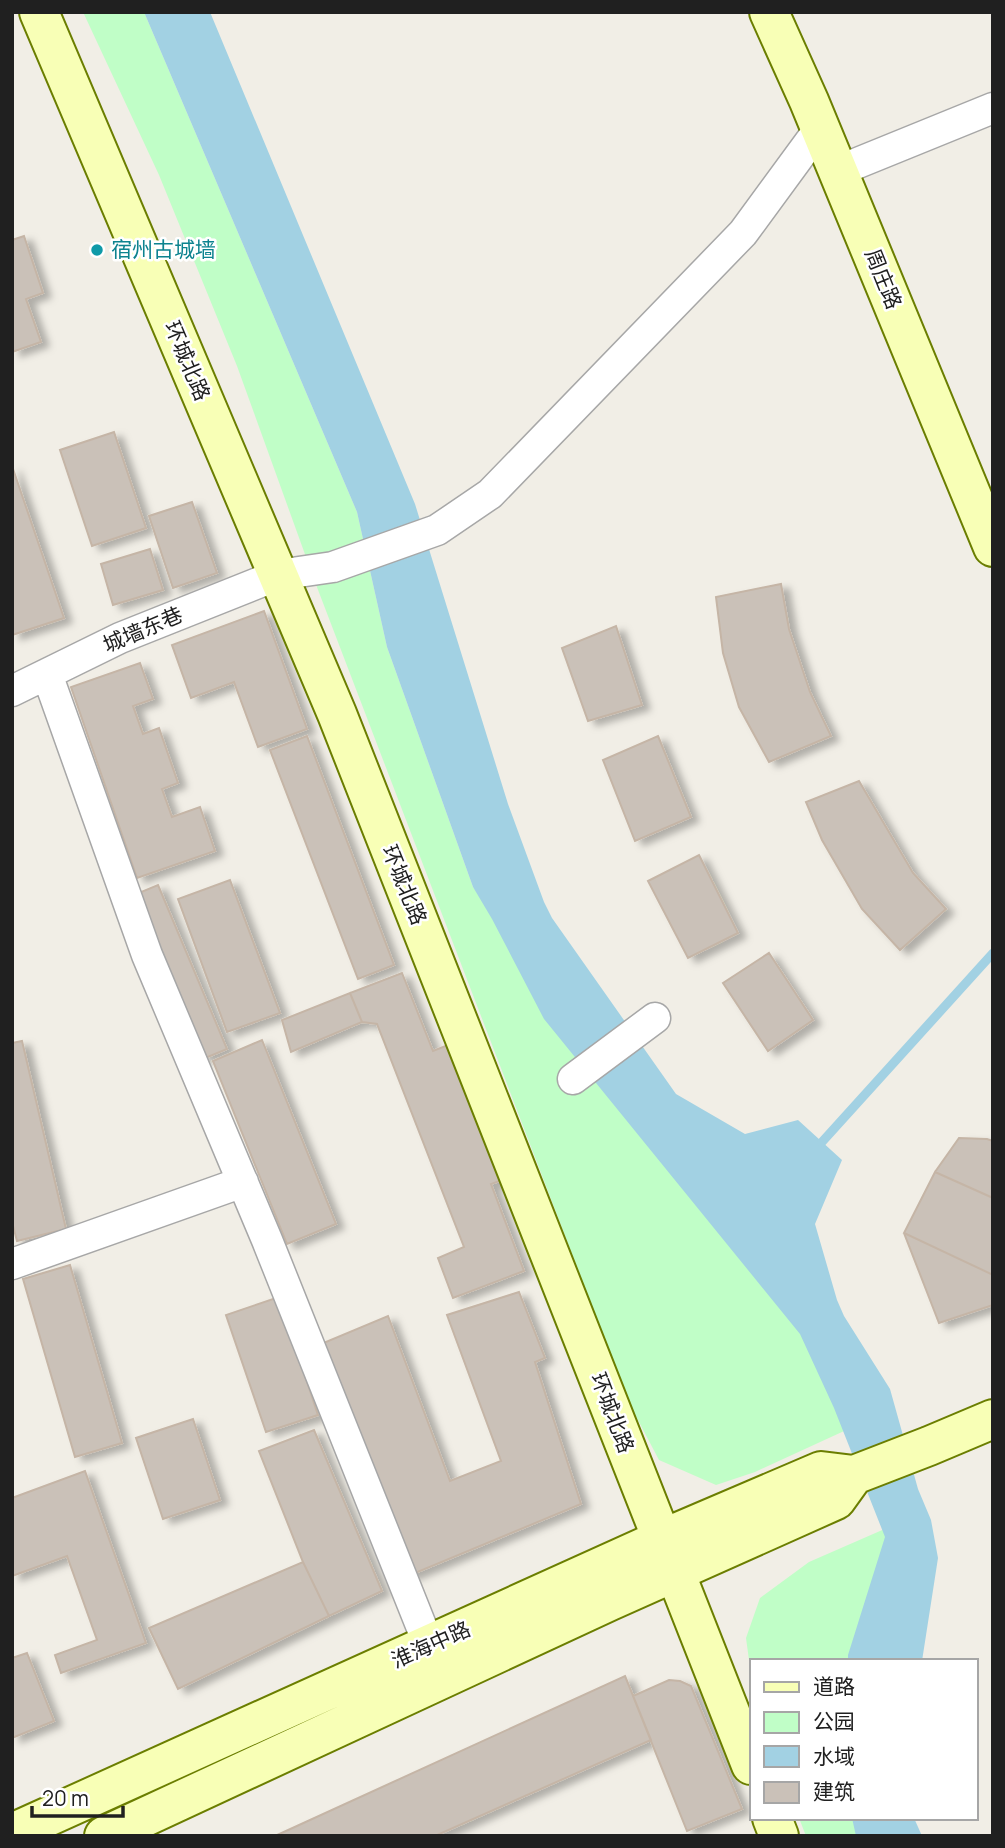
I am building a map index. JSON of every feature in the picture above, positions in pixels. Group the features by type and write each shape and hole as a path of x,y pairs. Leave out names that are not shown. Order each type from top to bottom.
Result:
{"main road":[{"name":"环城北路","path":"39,12 342,727 750,1762"},
{"name":"周庄路","path":"769,12 820,128 993,547"},
{"name":"淮海中路","path":"12,1833 436,1662 668,1556 821,1471 854,1475 993,1419"},
{"name":"淮海中路","path":"104,1836 436,1662"}],"street":[{"path":"838,171 993,108"},
{"name":"城墙东巷","path":"12,691 120,638 278,575 333,567 437,530 491,494 743,233 820,128"},
{"path":"47,674 147,955 243,1182 436,1662"},
{"path":"573,1079 655,1018"},
{"path":"12,1264 243,1182"}],"green space":[{"path":"83,12 144,12 357,512 387,647 473,887 831,1369 855,1426 755,1472 716,1485 659,1460 629,1403 315,582 237,366 159,175"},
{"path":"896,1524 872,1659 750,1659 750,1677 746,1638 760,1598 809,1562"},
{"path":"800,1820 855,1820 858,1836 806,1836"}],"water":[{"path":"144,12 210,12 415,504 508,804 552,918 676,1094 745,1134 798,1120 842,1160 815,1224 844,1316 890,1389 918,1489 931,1520 938,1558 922,1659 848,1659 885,1537 834,1408 800,1334 544,1019 473,887 387,647 357,512"},
{"path":"852,1820 915,1820 922,1836 856,1836"}],"building":[{"path":"24,236 43,293 26,299 41,342 12,352 12,240"},
{"path":"114,432 146,528 92,546 60,450"},
{"path":"12,466 64,618 12,635"},
{"path":"192,502 217,573 173,588 149,516"},
{"path":"150,549 163,590 113,605 101,564"},
{"path":"781,584 789,629 810,692 831,736 769,762 739,707 723,653 716,597"},
{"path":"264,611 307,729 258,747 234,682 191,698 172,645"},
{"path":"616,626 642,705 588,721 562,648"},
{"path":"140,663 153,699 133,706 143,734 159,728 178,783 162,789 172,817 200,807 215,851 137,878 71,687"},
{"path":"307,736 394,965 358,979 270,750"},
{"path":"658,736 691,817 635,841 603,760"},
{"path":"859,781 913,873 946,909 900,950 862,909 822,840 806,802"},
{"path":"699,855 738,933 688,958 648,881"},
{"path":"230,880 280,1013 227,1032 178,899"},
{"path":"158,885 227,1049 203,1059 134,895"},
{"path":"769,953 813,1020 768,1051 723,983"},
{"path":"402,973 433,1051 453,1043 505,1179 491,1184 524,1271 453,1298 438,1258 464,1247 377,1024 362,1022 350,993"},
{"path":"350,993 362,1022 291,1052 282,1020"},
{"path":"262,1040 336,1224 287,1244 213,1061"},
{"path":"22,1041 66,1229 17,1241 12,1222 12,1043"},
{"path":"959,1138 993,1141 993,1305 939,1323 904,1233 935,1172"},
{"path":"935,1172 993,1198 993,1275 904,1233"},
{"path":"70,1265 122,1443 75,1457 23,1279"},
{"path":"519,1292 545,1358 535,1362 581,1504 408,1576 321,1344 388,1316 450,1481 501,1461 447,1315"},
{"path":"279,1297 318,1415 266,1432 226,1315"},
{"path":"193,1419 220,1500 163,1519 136,1438"},
{"path":"314,1430 382,1591 329,1616 303,1562 259,1451"},
{"path":"85,1471 146,1643 61,1673 55,1655 97,1640 67,1556 12,1576 12,1498"},
{"path":"303,1562 329,1616 178,1689 149,1628"},
{"path":"27,1653 54,1721 12,1738 12,1658"},
{"path":"625,1676 651,1740 435,1836 275,1836"},
{"path":"669,1680 691,1686 742,1809 687,1831 633,1696"}],"waterway":[{"path":"822,1142 993,953"}],"place":[{"name":"宿州古城墙","path":"97,250"}]}
